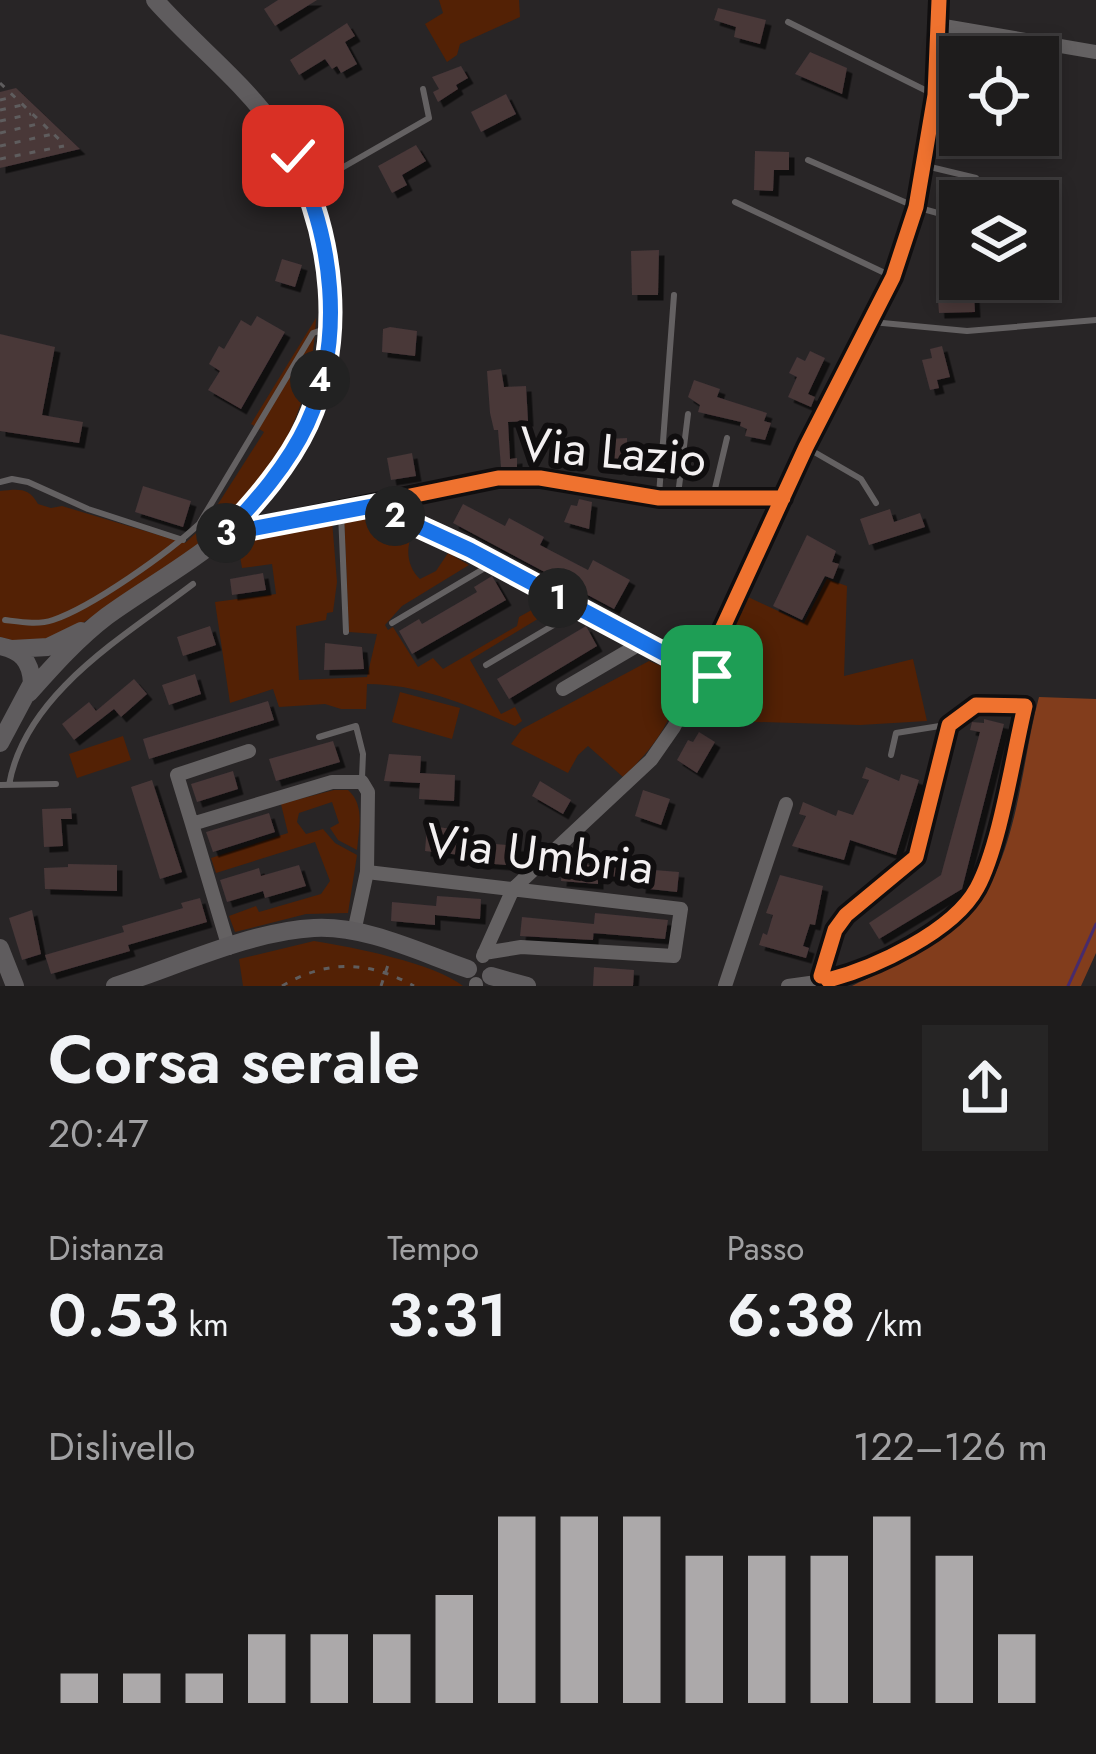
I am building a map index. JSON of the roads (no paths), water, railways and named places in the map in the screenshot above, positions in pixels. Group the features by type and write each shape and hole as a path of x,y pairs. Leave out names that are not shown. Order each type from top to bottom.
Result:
{"main road":[{"path":"3,646 48,647 101,621 225,534 281,467 308,422 331,294 328,257 309,187 255,102 155,0"},
{"path":"0,742 26,698 101,621"},
{"path":"3,646 21,654 32,672 26,698"},
{"path":"0,711 26,698"},
{"path":"115,986 229,948 315,927 354,932 527,986"},
{"path":"0,948 15,986"}],"street":[{"path":"480,971 513,889 651,760 705,676 806,447 892,277 916,207 935,95 939,0"},
{"path":"938,25 1096,52"},
{"name":"Via Lazio","path":"225,534 498,478 540,478 658,499 783,498"},
{"path":"388,503 394,515 705,676"},
{"path":"563,689 633,648 637,640"},
{"path":"788,986 822,982 885,958 959,910 978,886 1025,706 976,704 949,724 916,857 846,915 835,930 822,982"},
{"path":"229,948 177,775 249,751"},
{"path":"192,824 332,782 362,782 368,792 367,872 354,932"},
{"path":"725,986 786,804"},
{"name":"Via Umbria","path":"367,872 681,908 674,956 521,947 480,971"}],"lane":[{"path":"788,22 939,96"},
{"path":"309,187 429,118 423,89"},
{"path":"808,160 939,213"},
{"path":"923,165 976,178"},
{"path":"735,202 892,277"},
{"path":"658,499 674,295"},
{"path":"868,322 968,331 1096,320"},
{"path":"5,620 54,620 119,584 183,540 199,524 314,333 328,328"},
{"path":"677,499 688,414"},
{"path":"712,500 728,438"},
{"path":"806,447 861,479 876,502"},
{"path":"0,482 28,482 88,509 183,540"},
{"path":"341,513 346,632"},
{"path":"392,623 494,563"},
{"path":"56,784 4,785 25,738 61,690 194,584"},
{"path":"486,665 579,610"},
{"path":"891,755 896,733 949,724"},
{"path":"319,736 356,726 363,754 362,782"}],"waterway":[{"path":"1068,986 1096,924"}]}
